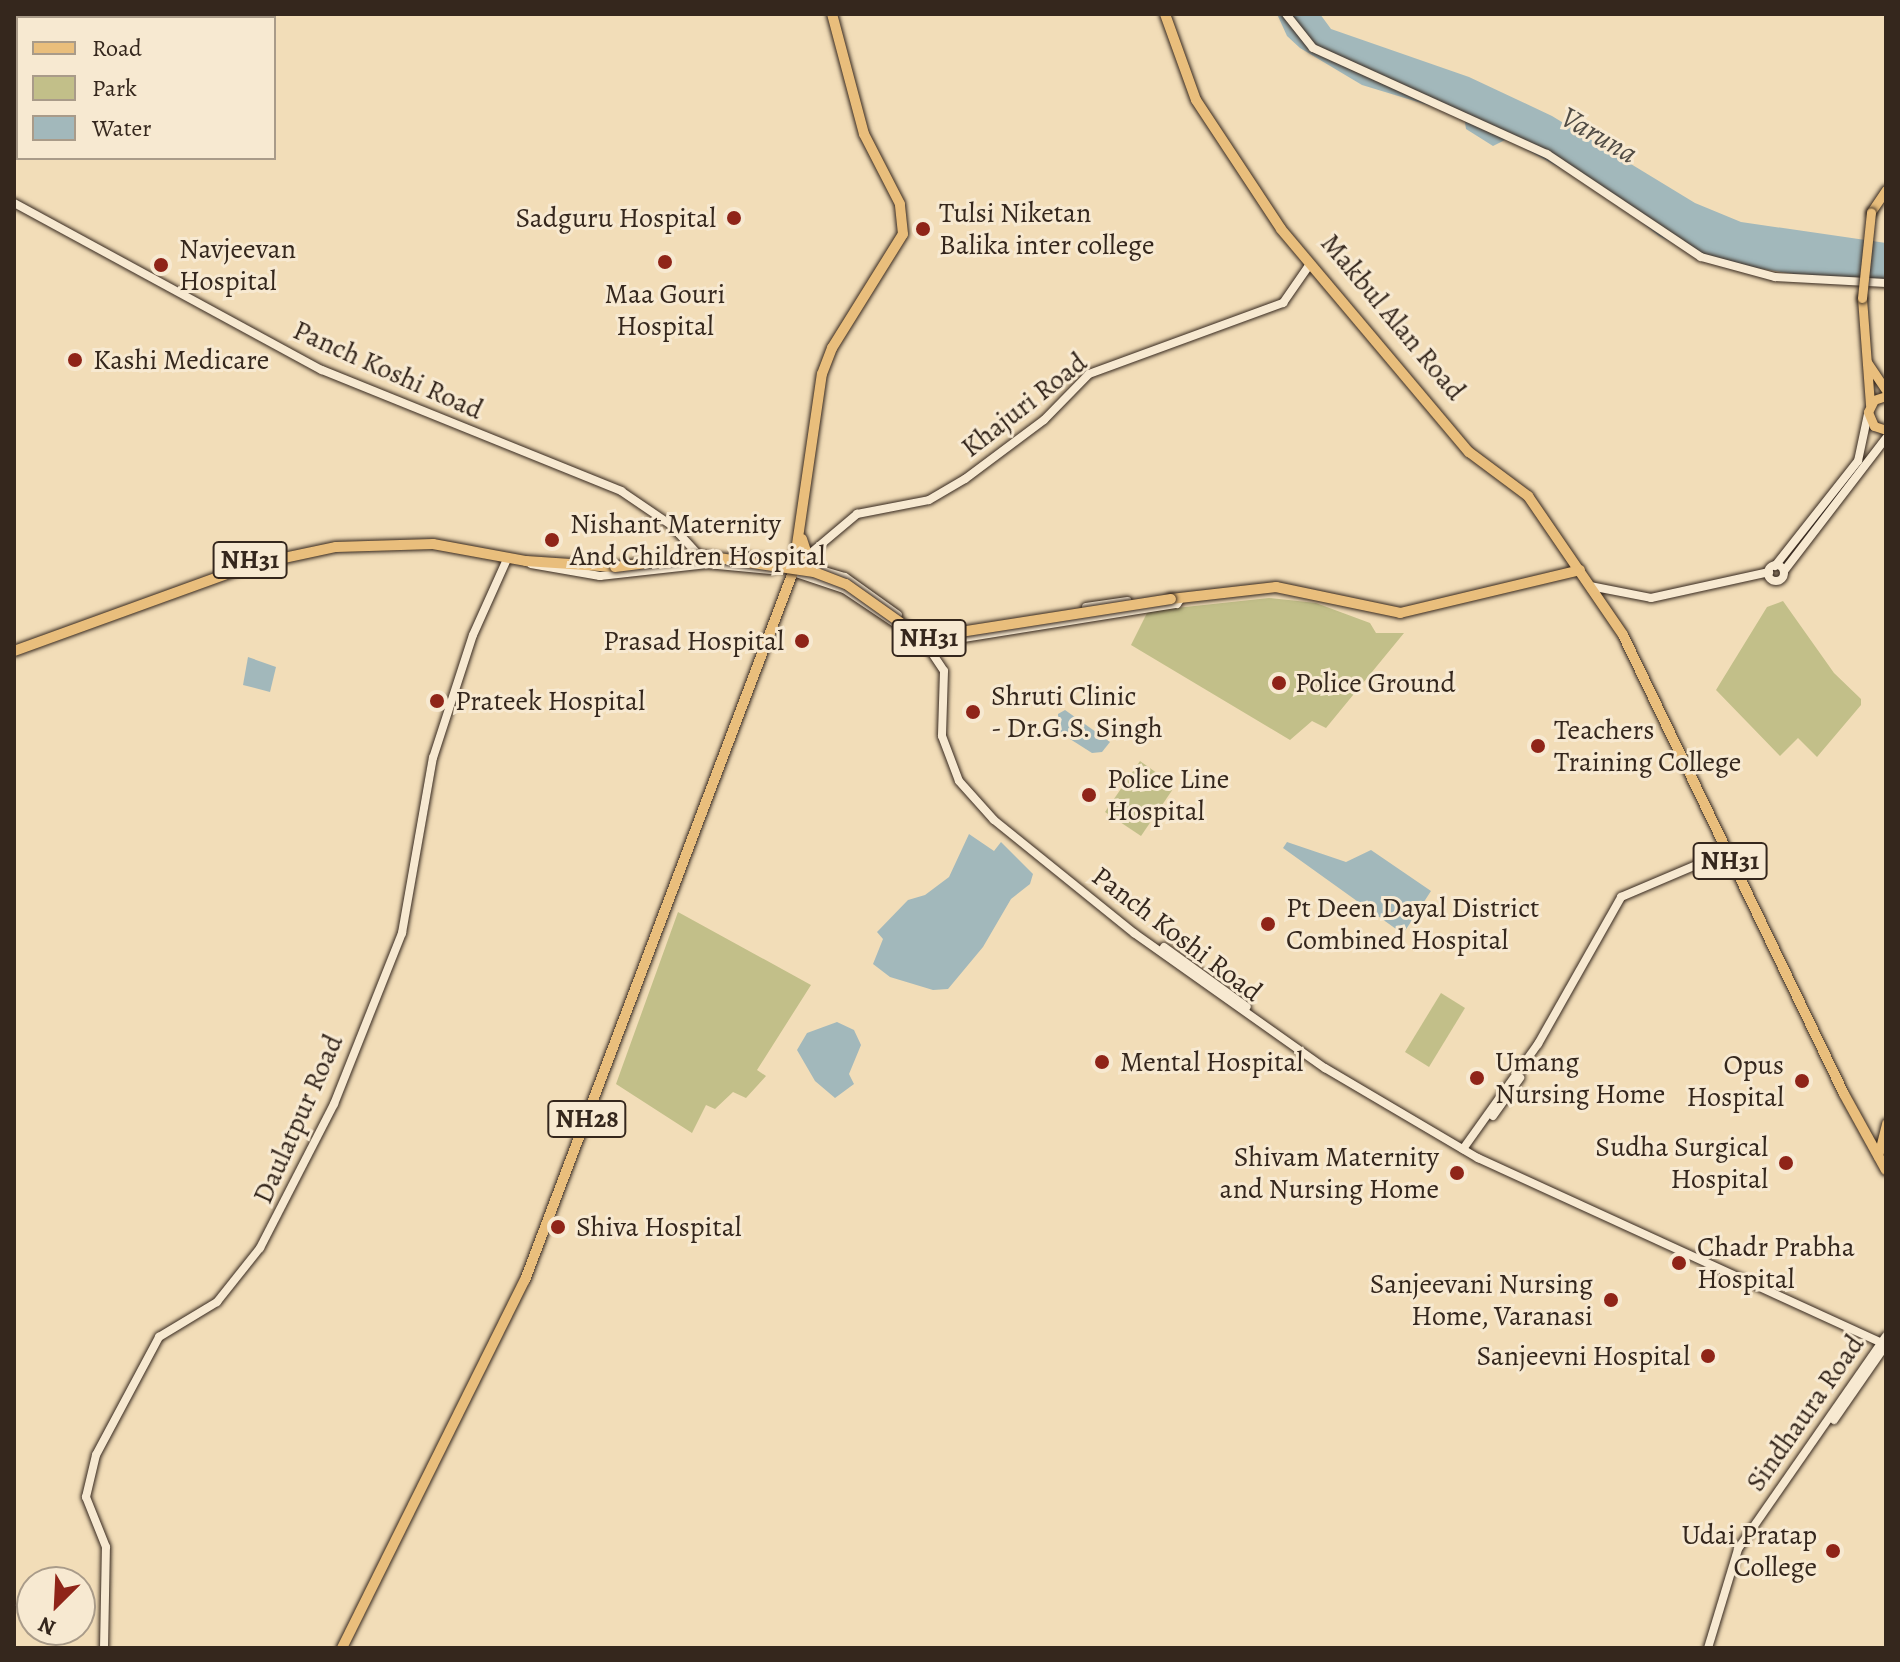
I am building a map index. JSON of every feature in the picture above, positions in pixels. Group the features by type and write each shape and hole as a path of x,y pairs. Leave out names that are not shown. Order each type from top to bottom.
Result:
{"highway":[{"path":"801,564 798,534 817,394 832,348 895,253 905,227 900,204 864,134 834,14"},
{"name":"Makbul Alan Road","path":"1165,14 1190,82 1236,163 1310,264 1469,452 1528,496 1580,572"},
{"name":"Makbul Alan Road","path":"1190,82 1296,239 1474,449 1532,494 1580,572"},
{"name":"NH31","path":"14,649 289,554 418,543 526,561 595,568 705,556 778,564 846,584 922,638 1276,587 1400,613 1444,606 1491,590 1580,572 1638,660 1724,857 1886,1170"},
{"name":"NH28","path":"342,1648 525,1280 801,564"}],"main road":[{"path":"1886,190 1871,212 1862,298 1869,409 1874,426 1886,430"},
{"path":"1864,356 1886,393 1869,409"},
{"path":"1879,1153 1886,1123"}],"street":[{"path":"1286,14 1313,48 1547,154 1701,257 1788,278 1886,283"},
{"name":"Panch Koshi Road","path":"14,203 322,370 621,491 671,525 707,564 801,564 926,644"},
{"name":"Khajuri Road","path":"801,564 857,514 929,500 965,479 1044,420 1089,374 1283,303 1310,264"},
{"path":"1580,572 1651,598 1772,569 1858,461 1869,409"},
{"path":"1772,569 1776,581 1886,438"},
{"path":"526,561 603,565 700,553"},
{"name":"Panch Koshi Road","path":"700,553 801,564 863,587 920,633 944,671 943,703 948,759 959,781 994,820 1134,933 1279,1036 1464,1150 1885,1342"},
{"name":"Daulatpur Road","path":"104,1648 106,1547 86,1497 96,1455 159,1337 217,1302 253,1258 334,1104 402,933 433,758 502,555"},
{"path":"526,561 600,576 707,564"},
{"path":"920,633 1112,603 1176,599 1177,604 926,644"},
{"path":"1464,1150 1538,1052 1616,908 1642,889 1724,857"},
{"name":"Sindhaura Road","path":"1710,1648 1738,1549 1885,1342"}],"green space":[{"name":"Police Ground","path":"1269,598 1316,603 1370,623 1376,633 1404,633 1326,728 1312,721 1290,740 1131,645 1148,611"},
{"path":"1783,601 1834,673 1861,699 1861,705 1817,757 1798,738 1780,756 1716,690 1767,607"},
{"path":"1140,761 1175,786 1141,836 1105,812"},
{"path":"678,912 811,985 757,1070 766,1076 746,1098 733,1092 715,1109 706,1105 692,1133 616,1084"},
{"path":"1441,993 1465,1008 1429,1067 1405,1052"}],"water":[{"path":"1277,14 1320,14 1331,29 1469,77 1552,116 1695,203 1741,222 1886,243 1886,282 1852,283 1711,261 1659,236 1603,191 1507,139 1493,146 1466,129 1464,116 1362,85 1300,48 1287,36"},
{"path":"248,657 276,667 270,692 243,685"},
{"path":"1065,710 1110,742 1102,752 1092,753 1059,732 1058,714"},
{"path":"969,834 994,851 1001,842 1033,874 1030,884 1011,899 983,947 948,989 933,990 890,977 873,964 883,939 877,932 908,900 925,895 949,877"},
{"path":"1287,842 1346,862 1371,850 1431,891 1403,934 1283,848"},
{"path":"837,1022 854,1030 861,1045 849,1074 854,1084 835,1098 815,1081 797,1050 807,1033"}],"place":[{"name":"Sadguru Hospital","path":"734,218"},
{"name":"Tulsi Niketan Balika inter college","path":"923,229"},
{"name":"Maa Gouri Hospital","path":"665,262"},
{"name":"Navjeevan Hospital","path":"161,265"},
{"name":"Kashi Medicare","path":"75,360"},
{"name":"Nishant Maternity And Children Hospital","path":"552,540"},
{"name":"Prasad Hospital","path":"802,641"},
{"name":"Police Ground","path":"1279,683"},
{"name":"Prateek Hospital","path":"437,701"},
{"name":"Shruti Clinic - Dr.G.S. Singh","path":"973,712"},
{"name":"Teachers Training College","path":"1538,746"},
{"name":"Police Line Hospital","path":"1089,795"},
{"name":"Pt Deen Dayal District Combined Hospital","path":"1268,924"},
{"name":"Mental Hospital","path":"1102,1062"},
{"name":"Umang Nursing Home","path":"1477,1078"},
{"name":"Opus Hospital","path":"1802,1081"},
{"name":"Sudha Surgical Hospital","path":"1786,1163"},
{"name":"Shivam Maternity and Nursing Home","path":"1457,1173"},
{"name":"Shiva Hospital","path":"558,1227"},
{"name":"Chadr Prabha Hospital","path":"1679,1263"},
{"name":"Sanjeevani Nursing Home, Varanasi","path":"1611,1300"},
{"name":"Sanjeevni Hospital","path":"1708,1356"},
{"name":"Udai Pratap College","path":"1833,1551"}],"water label":[{"name":"Varuna","path":"1599,135"}]}
